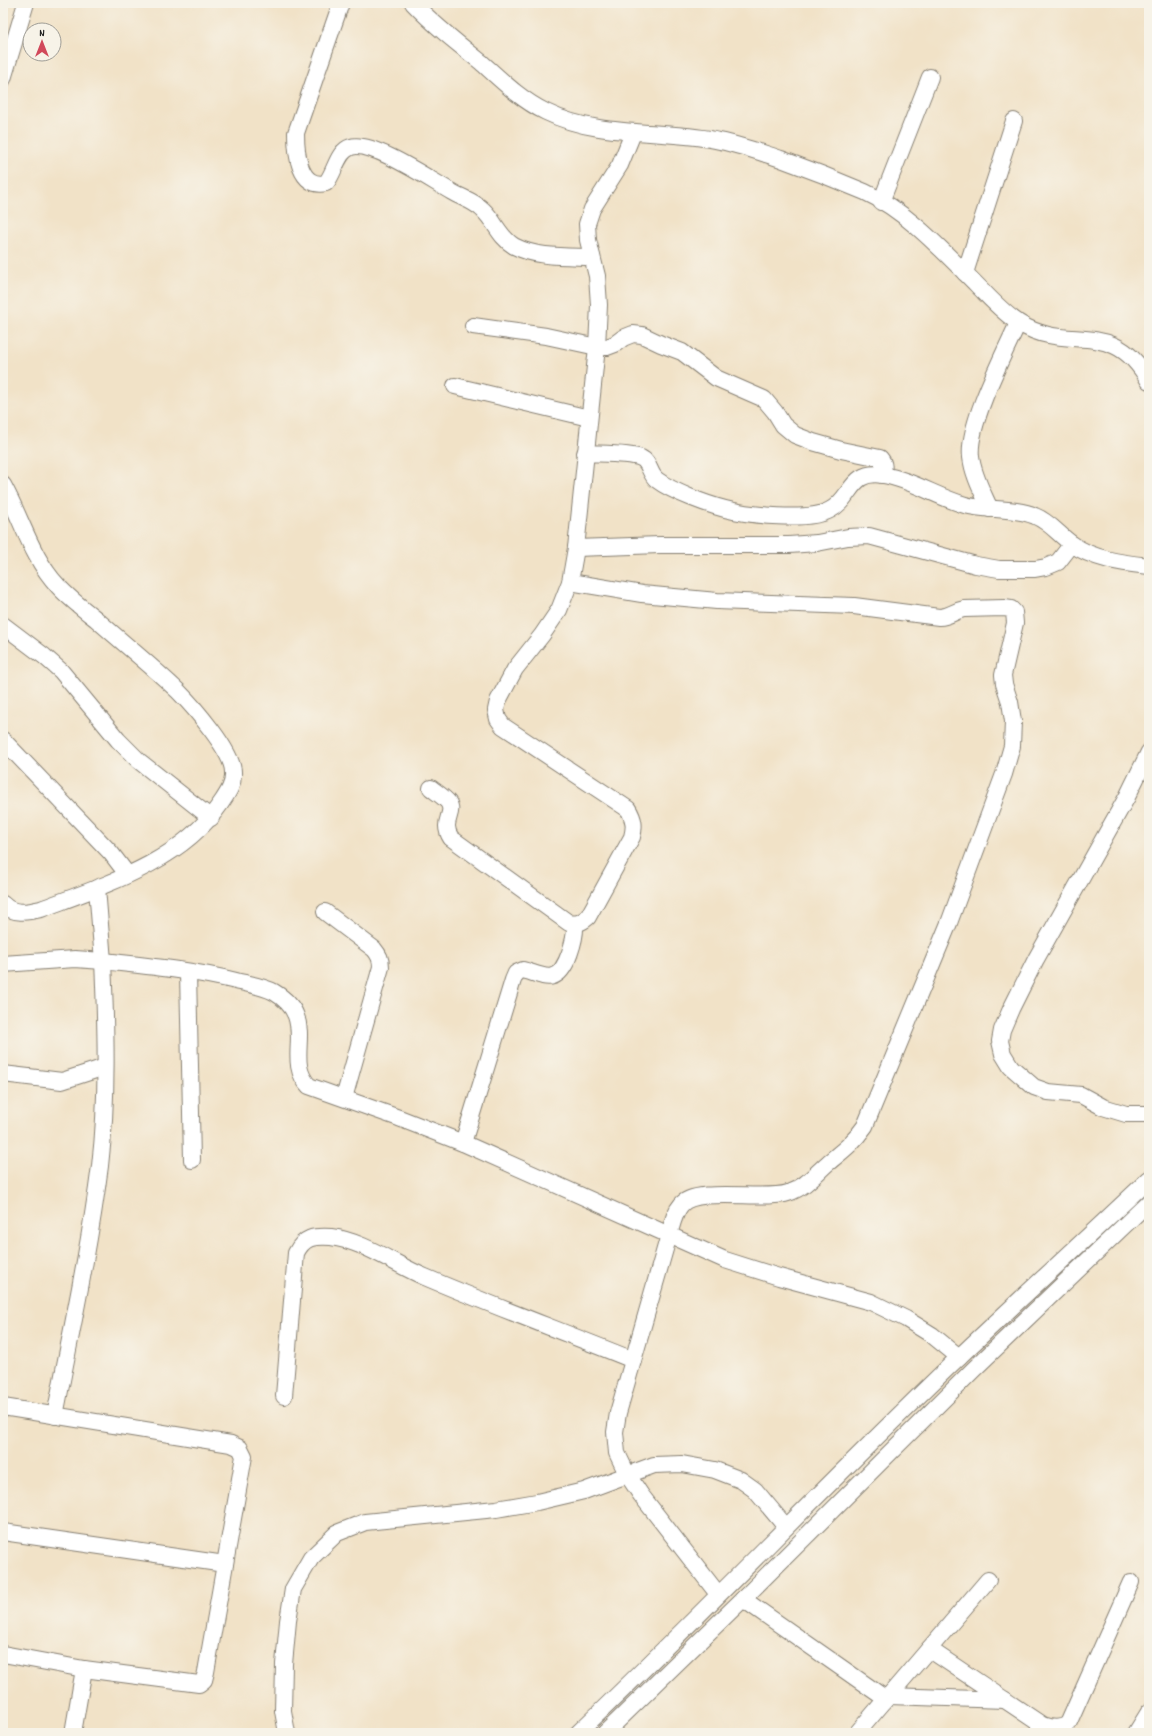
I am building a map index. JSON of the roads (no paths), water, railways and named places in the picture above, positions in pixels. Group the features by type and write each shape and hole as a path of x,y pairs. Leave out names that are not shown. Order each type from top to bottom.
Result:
{"street":[{"path":"3,79 26,3"},
{"path":"342,3 296,133 296,148 299,160 305,176 311,183 319,185 326,183 332,176 342,152 351,146 363,147 402,163 453,193 473,202 491,218 506,241 516,247 533,252 557,256 592,257"},
{"path":"412,3 438,28 519,95 545,112 573,123 597,128 633,133 714,140 746,148 813,171 868,193 898,213 928,236 990,299 1018,323 1038,333 1110,343 1128,353 1141,367 1149,381"},
{"path":"881,202 930,77"},
{"path":"965,274 1014,121"},
{"path":"430,788 449,804 450,810 446,824 447,832 451,838 561,918 575,924 582,922 588,917 632,838 634,828 633,818 628,809 503,726 498,719 496,710 498,702 515,669 542,635 559,610 570,582 576,548 597,347 599,305 597,276 588,240 587,224 592,209 620,165 633,133"},
{"path":"990,509 977,479 971,457 972,438 980,410 1018,323"},
{"path":"473,326 546,336 597,347 607,347 633,334 642,335 661,344 673,347 682,352 716,378 764,399 784,425 796,435 813,442 841,450 880,458 884,462 882,475"},
{"path":"455,386 589,418"},
{"path":"585,453 640,457 647,463 655,479 695,499 726,509 762,514 800,516 818,515 830,510 839,503 850,486 859,478 870,474 882,475 900,479 965,505 1034,516 1046,522 1072,544 1088,553 1104,559 1149,566"},
{"path":"3,486 40,564 58,587 178,691 197,710 232,763 234,773 229,792 211,818 172,852 145,867 97,888 41,909 28,912 15,912 3,904"},
{"path":"576,548 660,545 789,546 817,543 848,537 869,536 976,565 999,569 1035,569 1046,567 1058,562 1072,544"},
{"path":"570,582 642,594 717,601 854,606 938,617 951,616 959,610 964,609 1004,608 1011,609 1014,612 1015,617 1003,675 1013,721 1012,746 1004,774 949,923 866,1126 854,1142 800,1189 786,1194 707,1195 690,1198 682,1204 675,1215 618,1413 615,1432 617,1453 627,1474 641,1495 718,1594"},
{"path":"3,625 61,671 118,740 139,761 211,818"},
{"path":"3,740 111,853 127,874"},
{"path":"1149,752 1124,803 1024,984 1002,1030 1000,1041 1004,1054 1011,1067 1034,1087 1048,1092 1081,1095 1103,1107 1126,1114 1149,1114"},
{"path":"55,1416 100,1166 105,1106 103,961 97,888"},
{"path":"325,912 374,949 381,960 381,967 344,1098"},
{"path":"463,1143 516,974 523,970 548,976 557,974 562,969 572,947 575,938 575,924"},
{"path":"3,964 75,959 103,961 214,976 249,984 273,992 290,1003 296,1017 299,1068 302,1079 309,1086 463,1143 724,1260 779,1277 871,1302 906,1319 932,1335 959,1357"},
{"path":"188,972 192,1160"},
{"path":"3,1074 62,1080 105,1067"},
{"path":"578,1733 959,1357 1149,1179"},
{"path":"605,1733 743,1599 974,1369 1149,1202"},
{"path":"284,1396 296,1253 300,1244 306,1239 316,1237 332,1238 358,1244 425,1277 633,1360"},
{"path":"3,1407 231,1444 243,1451 244,1462 206,1672 204,1680 199,1684 84,1669 3,1654"},
{"path":"287,1733 283,1711 284,1664 288,1621 294,1589 311,1558 338,1533 365,1522 496,1509 537,1502 584,1491 654,1465 682,1464 715,1470 741,1480 755,1490 786,1527"},
{"path":"3,1532 225,1564"},
{"path":"857,1733 988,1580"},
{"path":"1071,1730 1068,1724 1131,1582"},
{"path":"743,1599 888,1698 1005,1700"},
{"path":"929,1649 1042,1725 1071,1730"},
{"path":"73,1733 84,1669"},
{"path":"1136,1733 1149,1712"}]}
